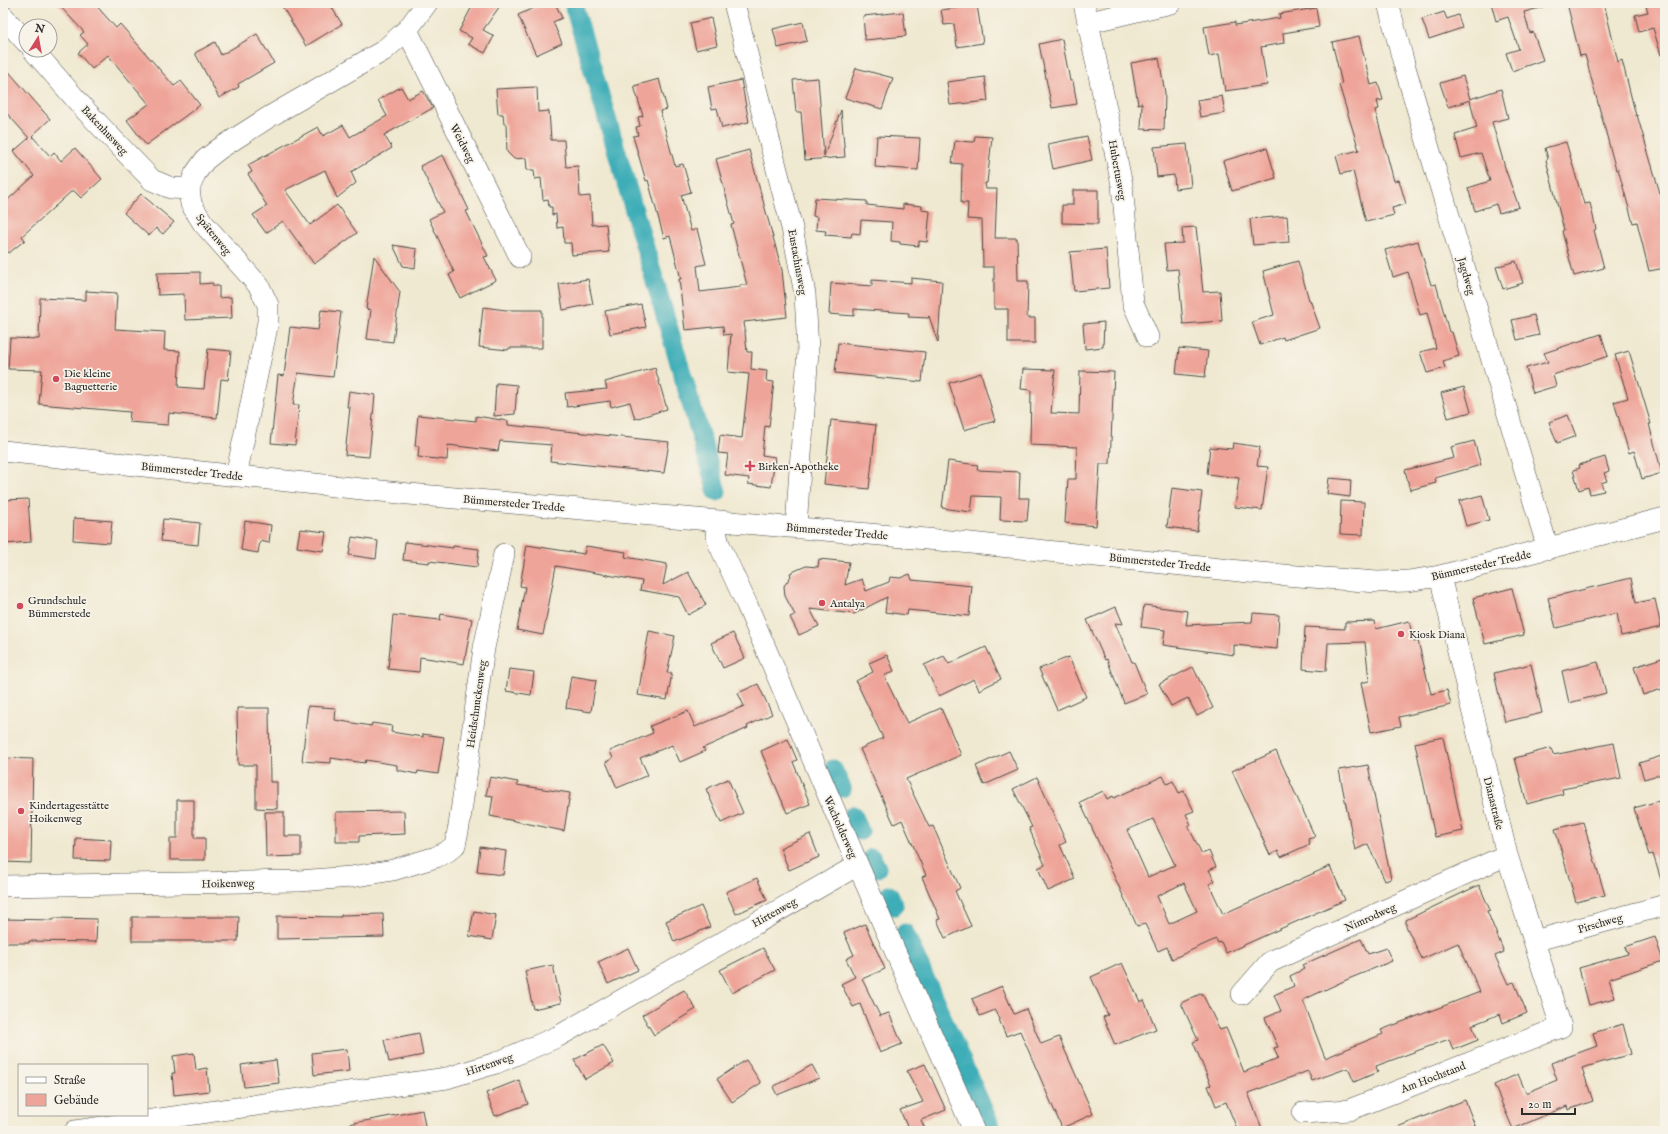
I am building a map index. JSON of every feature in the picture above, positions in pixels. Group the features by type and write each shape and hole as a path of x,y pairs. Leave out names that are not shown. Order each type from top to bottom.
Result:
{"street":[{"path":"189,189 195,174 205,160 219,149 269,117 383,51 407,30 427,3"},
{"name":"Eustachiusweg","path":"734,3 792,228 805,294 808,351 796,528"},
{"path":"1087,12 1170,3"},
{"name":"Jagdweg","path":"1388,3 1404,64 1548,549"},
{"name":"Hubertusweg","path":"1087,12 1122,185 1133,303 1148,337"},
{"path":"3,16 18,33"},
{"name":"Weidweg","path":"407,30 520,257"},
{"name":"Bakenhusweg","path":"40,58 87,112 152,180 171,188 189,189"},
{"name":"Spätenweg","path":"189,189 191,204 203,223 259,286 268,305 268,322 236,476"},
{"name":"Bümmersteder Tredde","path":"3,451 401,493 961,542 1259,573 1377,582 1408,581 1440,576 1665,518"},
{"name":"Wacholderweg","path":"716,521 716,532 719,544 747,605 974,1131"},
{"name":"Heidschnuckenweg","path":"448,851 455,845 459,826 484,648 504,554"},
{"name":"Dianastraße","path":"1440,576 1508,855 1561,1027"},
{"name":"Hoikenweg","path":"3,886 306,881 351,877 393,870 436,857 448,851"},
{"name":"Nimrodweg","path":"1242,994 1270,962 1508,855"},
{"name":"Hirtenweg","path":"75,1131 447,1078 496,1063 558,1037 858,865"},
{"name":"Pirschweg","path":"1534,942 1665,906"},
{"name":"Am Hochstand","path":"1303,1113 1349,1110 1561,1027"}],"building":[{"path":"57,3 94,3 116,28 120,24 174,86 181,81 200,105 146,145 127,120 149,104 108,55 92,69 78,53 88,44 80,35 84,32"},
{"path":"280,3 329,3 342,24 306,46"},
{"path":"474,3 502,3 483,30 494,36 485,53 468,44 472,38 459,31"},
{"path":"545,3 555,3 562,18 553,22 562,43 536,55 518,15"},
{"path":"1491,3 1543,3 1543,7 1524,12 1530,33 1533,32 1543,60 1512,71 1506,53 1519,49 1508,17 1496,21"},
{"path":"1567,3 1604,3 1618,62 1622,60 1636,116 1637,115 1665,210 1665,268 1649,271 1637,222 1633,223 1618,169 1616,170 1585,55 1580,56"},
{"path":"1645,3 1665,3 1665,54 1661,55 1653,28 1639,32 1635,15 1648,12"},
{"path":"977,5 983,43 957,47 954,24 944,25 941,10"},
{"path":"1316,8 1319,27 1283,33 1284,43 1261,47 1267,85 1225,91 1219,54 1209,56 1204,27 1235,22 1235,25 1280,18 1279,14"},
{"path":"903,12 906,36 865,40 863,16"},
{"path":"1444,12 1447,19 1458,15 1462,28 1429,39 1422,19"},
{"path":"711,18 717,45 696,50 690,23"},
{"path":"803,22 807,41 778,48 773,29"},
{"path":"257,34 274,63 238,84 239,87 219,98 195,53 215,42 221,55"},
{"path":"1359,36 1371,85 1378,83 1383,100 1377,101 1379,109 1375,110 1394,181 1399,180 1406,204 1392,208 1394,215 1366,222 1353,171 1341,174 1336,156 1359,150 1339,85 1342,84 1332,42"},
{"path":"1062,39 1070,81 1073,81 1077,104 1052,108 1039,44"},
{"path":"1159,58 1165,93 1164,130 1141,129 1142,103 1138,104 1131,63"},
{"path":"3,65 50,119 32,136 50,156 54,152 61,161 75,148 102,179 81,198 73,190 22,236 25,240 9,253 3,246 3,204 34,176 14,151 29,138 3,109"},
{"path":"856,68 893,78 882,109 845,98"},
{"path":"1463,76 1470,99 1501,89 1508,118 1492,122 1506,171 1519,207 1499,213 1496,204 1475,211 1468,188 1490,181 1481,153 1461,158 1455,135 1477,128 1470,100 1448,107 1440,83"},
{"path":"985,77 988,101 950,105 947,82"},
{"path":"818,78 824,156 841,110 845,157 805,160 801,112 796,112 793,80"},
{"path":"659,79 667,109 660,111 675,166 683,164 691,192 681,195 691,231 697,229 706,264 697,266 700,292 747,285 731,225 734,224 716,159 749,150 782,270 787,317 744,322 747,352 752,352 751,369 767,371 766,381 774,382 769,427 765,426 762,455 775,457 771,487 748,484 749,478 725,475 728,454 718,453 720,435 742,438 749,374 728,372 731,334 724,335 723,326 685,330 679,279 681,279 670,236 664,238 648,180 646,181 633,136 638,135 636,127 640,126 638,117 643,116 634,86"},
{"path":"741,80 749,122 722,128 717,108 712,109 708,87"},
{"path":"401,87 408,99 423,91 433,108 384,135 392,148 351,172 356,183 337,198 325,170 285,190 310,225 337,205 357,233 314,264 283,221 266,233 253,215 267,206 248,174 252,172 248,165 318,127 323,136 343,125 350,137 387,116 378,100"},
{"path":"537,87 538,112 549,111 551,140 564,140 566,167 578,166 580,197 590,196 592,225 606,224 609,252 572,255 571,243 564,243 563,227 557,228 556,214 552,215 552,207 549,207 548,199 543,200 541,178 535,179 534,170 527,170 526,158 514,159 507,152 506,124 504,124 503,114 498,114 496,89"},
{"path":"1222,96 1225,113 1200,117 1197,100"},
{"path":"877,136 920,138 918,170 875,167"},
{"path":"975,136 992,137 987,183 985,183 986,189 997,189 995,238 1017,238 1018,281 1028,281 1027,318 1035,318 1035,343 1008,343 1008,309 994,309 994,267 983,267 982,220 967,219 968,203 961,203 962,164 952,163 955,141 974,142"},
{"path":"1087,136 1092,160 1053,169 1048,144"},
{"path":"1566,142 1584,204 1590,203 1596,229 1594,230 1604,268 1574,276 1562,231 1564,230 1546,160 1548,159 1545,148"},
{"path":"1187,144 1191,187 1175,189 1174,175 1157,177 1154,147"},
{"path":"1267,148 1276,178 1232,191 1223,161"},
{"path":"443,155 469,210 466,211 488,256 484,257 496,280 460,298 449,275 454,272 429,219 443,212 420,166"},
{"path":"1073,190 1098,190 1098,224 1062,223 1062,205 1073,205"},
{"path":"141,194 174,222 163,234 156,228 149,236 124,213"},
{"path":"815,198 867,201 867,205 903,209 903,204 922,206 922,210 930,211 927,242 919,241 919,246 900,244 900,242 891,241 892,222 861,220 860,234 852,233 851,237 825,235 826,231 816,230 817,217 813,216"},
{"path":"1287,216 1289,242 1253,245 1250,219"},
{"path":"1196,227 1203,292 1220,291 1222,321 1183,324 1178,269 1167,270 1164,244 1183,243 1182,228"},
{"path":"1418,241 1431,285 1436,284 1449,332 1452,332 1459,356 1443,361 1445,368 1427,373 1420,352 1436,348 1427,313 1420,315 1408,272 1393,277 1385,250"},
{"path":"393,245 417,249 415,268 403,266"},
{"path":"1106,249 1109,288 1074,291 1070,252"},
{"path":"374,256 400,292 393,342 367,339 371,310 366,309"},
{"path":"1298,261 1309,300 1320,328 1284,340 1283,337 1260,345 1252,322 1274,315 1263,271"},
{"path":"1516,261 1523,283 1503,289 1496,267"},
{"path":"200,272 200,284 213,283 213,286 219,286 219,298 231,297 232,318 185,320 184,294 158,295 157,273"},
{"path":"911,278 942,281 938,343 929,316 928,318 908,317 909,313 854,309 854,316 829,314 831,283 872,286 872,280 911,283"},
{"path":"588,279 593,304 563,310 559,284"},
{"path":"86,291 117,293 115,329 165,332 164,350 180,351 178,387 204,389 208,349 231,351 228,380 221,379 217,418 169,413 168,425 129,422 130,412 39,404 42,370 8,369 10,338 39,339 40,298 86,300"},
{"path":"641,304 646,327 610,334 605,311"},
{"path":"483,307 506,310 542,310 542,348 509,348 508,350 479,347"},
{"path":"321,310 341,312 333,377 298,373 293,405 299,405 295,445 271,443 278,375 284,376 290,327 318,330"},
{"path":"1534,315 1539,335 1517,340 1512,320"},
{"path":"1104,322 1103,347 1085,349 1083,324"},
{"path":"1601,334 1608,356 1553,375 1556,386 1533,393 1526,368 1548,362 1544,353"},
{"path":"838,343 925,352 922,382 835,373"},
{"path":"1179,348 1208,351 1205,377 1176,374"},
{"path":"1629,351 1651,424 1649,424 1662,473 1642,479 1634,451 1629,453 1614,402 1628,398 1615,355"},
{"path":"655,368 667,409 635,419 630,402 611,407 610,401 567,407 565,393 607,389 605,382"},
{"path":"1023,369 1055,370 1051,413 1079,414 1080,371 1114,372 1110,464 1100,464 1096,526 1065,523 1068,479 1076,479 1077,447 1030,445 1031,390 1021,389"},
{"path":"981,373 995,421 964,430 949,383"},
{"path":"496,383 517,385 515,414 494,416"},
{"path":"1464,387 1471,412 1448,418 1441,393"},
{"path":"349,391 375,395 369,457 345,455 350,407 347,407"},
{"path":"418,415 476,421 476,416 508,421 508,425 669,442 664,473 550,461 552,445 500,441 498,451 448,445 447,460 418,457 419,446 415,446"},
{"path":"1568,415 1576,436 1557,443 1549,422"},
{"path":"831,420 876,425 869,489 824,484"},
{"path":"1474,441 1481,465 1435,478 1436,483 1410,490 1405,470 1454,458 1451,447"},
{"path":"1233,443 1260,447 1257,466 1268,467 1262,510 1235,507 1239,478 1207,474 1210,447 1232,449"},
{"path":"1605,457 1609,471 1604,473 1607,481 1601,483 1604,491 1590,494 1588,487 1579,490 1573,470 1580,468 1579,465"},
{"path":"948,461 978,465 977,470 1020,472 1019,498 1029,498 1027,521 1000,520 1001,497 973,496 971,512 942,508"},
{"path":"1329,478 1351,480 1350,497 1327,494"},
{"path":"1172,488 1202,492 1197,531 1167,527"},
{"path":"1482,495 1489,520 1466,526 1459,501"},
{"path":"28,499 31,542 3,544 3,500"},
{"path":"1341,501 1364,502 1363,535 1340,534"},
{"path":"74,518 112,521 110,543 73,540"},
{"path":"163,519 200,523 198,545 161,541"},
{"path":"245,521 271,525 269,543 260,541 258,553 241,550"},
{"path":"300,529 326,532 323,551 297,547"},
{"path":"352,537 378,541 376,559 349,555"},
{"path":"405,542 453,548 453,546 479,549 477,567 429,561 429,563 403,560"},
{"path":"527,545 584,554 586,546 626,552 625,557 667,564 663,585 688,572 706,605 688,615 679,597 640,590 642,581 556,566 543,635 517,630 525,587 520,586"},
{"path":"819,559 849,562 845,585 862,579 866,591 889,582 890,577 900,578 910,574 912,580 972,586 969,616 908,610 907,615 885,612 887,597 854,614 810,609 819,626 799,635 790,617 795,615 785,596 784,586 791,576 790,573 806,566 818,567"},
{"path":"1631,578 1636,603 1655,599 1661,627 1621,636 1617,613 1556,628 1548,598"},
{"path":"1512,588 1524,635 1485,644 1473,598"},
{"path":"1144,605 1188,611 1186,625 1252,622 1253,613 1279,615 1277,649 1234,645 1234,655 1163,645 1165,630 1141,627"},
{"path":"1116,607 1123,624 1115,623 1132,662 1134,662 1147,694 1124,703 1107,659 1105,660 1087,620"},
{"path":"441,614 472,619 464,664 420,657 419,672 388,669 393,615 440,620"},
{"path":"1375,621 1376,629 1409,621 1414,642 1418,641 1431,694 1447,690 1451,705 1399,717 1401,726 1371,732 1361,683 1369,681 1365,642 1328,643 1326,671 1303,669 1305,627 1345,629 1345,622"},
{"path":"649,631 675,636 667,673 672,673 667,700 638,695"},
{"path":"733,633 745,658 723,668 711,643"},
{"path":"986,647 1001,679 979,690 974,679 939,696 924,665 944,656 949,664"},
{"path":"887,655 894,671 884,676 907,723 941,708 961,755 906,779 929,827 933,826 960,888 955,891 971,926 945,938 937,920 940,919 922,877 926,875 902,820 894,824 860,749 883,738 856,681 873,672 869,663"},
{"path":"1069,657 1086,697 1057,710 1039,669"},
{"path":"1665,657 1665,688 1643,695 1634,667"},
{"path":"1598,662 1606,693 1569,703 1562,671"},
{"path":"1531,664 1542,713 1505,722 1494,673"},
{"path":"1193,667 1213,708 1197,716 1188,698 1171,706 1159,684"},
{"path":"509,669 534,672 531,695 506,691"},
{"path":"571,676 596,680 591,712 566,708"},
{"path":"758,684 772,714 747,726 748,728 703,748 705,751 680,762 672,745 640,758 648,775 617,788 606,762 613,758 610,751 653,733 650,726 688,711 695,727 744,706 738,693"},
{"path":"308,706 336,708 335,720 371,726 372,723 392,726 391,732 423,737 423,734 444,737 438,774 418,771 417,774 397,770 397,765 366,760 365,763 331,758 331,763 302,761"},
{"path":"237,708 269,708 270,782 277,782 277,809 256,808 256,765 238,765"},
{"path":"1443,737 1463,831 1435,837 1415,743"},
{"path":"788,739 797,760 793,762 810,804 787,813 761,751"},
{"path":"1614,743 1621,778 1562,789 1563,794 1527,804 1515,758 1551,748 1553,755"},
{"path":"1009,751 1018,770 984,785 976,766"},
{"path":"1276,751 1315,837 1308,839 1310,844 1281,857 1278,851 1270,855 1232,771"},
{"path":"1665,755 1665,773 1644,779 1639,763"},
{"name":"Kindertagesstätte Hoikenweg","path":"3,758 33,759 31,863 3,862"},
{"path":"1368,765 1391,879 1385,881 1368,844 1355,850 1339,770"},
{"path":"1163,776 1167,784 1173,781 1179,793 1184,791 1194,811 1186,814 1191,825 1188,826 1202,854 1209,851 1216,867 1209,870 1215,881 1209,884 1223,914 1330,866 1345,900 1226,953 1221,942 1218,943 1216,939 1172,959 1167,947 1158,951 1145,924 1137,926 1080,802 1103,791 1107,799 1113,796 1114,798","holes":["1153,819 1175,865 1148,877 1127,830","1184,883 1197,911 1169,924 1157,896"]},
{"path":"490,777 518,782 517,785 570,793 564,831 490,816 493,796 486,795"},
{"path":"1037,777 1066,842 1060,845 1075,879 1048,891 1038,868 1045,865 1029,828 1032,827 1013,789"},
{"path":"728,779 743,813 721,823 706,789"},
{"path":"177,800 194,800 194,838 205,838 205,860 170,860 170,838 177,838"},
{"path":"1659,801 1665,821 1665,882 1662,883 1653,854 1649,855 1634,808"},
{"path":"404,811 405,834 359,836 359,842 336,842 336,812"},
{"path":"265,812 284,812 284,836 301,836 301,856 266,857"},
{"path":"1583,822 1605,895 1576,902 1555,829"},
{"path":"810,834 819,857 789,870 780,848"},
{"path":"76,838 111,840 110,861 75,860"},
{"path":"480,847 506,851 503,875 477,872"},
{"path":"757,878 767,900 736,914 726,892"},
{"path":"1479,885 1490,910 1487,911 1504,952 1495,956 1508,984 1514,982 1527,1013 1503,1023 1500,1014 1472,1025 1478,1040 1453,1050 1449,1039 1376,1066 1378,1072 1354,1082 1348,1068 1312,1081 1308,1071 1248,1093 1263,1131 1238,1131 1226,1102 1216,1106 1208,1086 1211,1085 1193,1042 1198,1040 1181,1003 1202,993 1220,1030 1226,1028 1244,1072 1278,1058 1274,1048 1278,1047 1265,1018 1281,1011 1274,995 1294,986 1290,976 1304,969 1302,965 1361,939 1368,954 1386,948 1392,961 1303,1000 1325,1058 1383,1034 1381,1030 1480,992 1458,943 1422,959 1406,926 1406,920"},
{"path":"701,906 710,927 674,942 666,921"},
{"path":"474,911 496,915 492,940 469,936"},
{"path":"383,914 384,937 277,939 277,916 341,917 341,915"},
{"path":"132,917 239,917 238,941 132,941"},
{"path":"54,918 97,919 96,942 29,941 29,943 3,943 3,919 54,920"},
{"path":"865,924 885,969 862,979 880,1016 889,1013 902,1044 880,1053 860,1004 853,1007 841,984 855,977 846,959 854,955 844,933"},
{"path":"1655,937 1663,961 1609,979 1615,998 1589,1005 1579,968 1628,954 1625,947"},
{"path":"628,948 638,970 608,984 598,962"},
{"path":"763,948 775,970 732,993 720,970"},
{"path":"1122,963 1140,1002 1144,1000 1156,1029 1115,1045 1103,1017 1108,1015 1091,977"},
{"path":"553,965 561,1003 533,1009 525,971"},
{"path":"1002,986 1014,1014 1026,1009 1041,1044 1059,1037 1093,1114 1062,1128 1020,1031 1006,1036 995,1010 980,1016 972,999"},
{"path":"684,990 696,1009 654,1035 642,1015"},
{"path":"1623,1024 1631,1054 1582,1068 1593,1101 1568,1110 1567,1106 1513,1129 1494,1085 1518,1074 1526,1093 1557,1080 1551,1063 1597,1046 1593,1033"},
{"path":"419,1033 423,1055 389,1062 384,1040"},
{"path":"603,1045 614,1063 585,1079 574,1060"},
{"path":"347,1049 349,1071 314,1075 312,1053"},
{"path":"194,1053 196,1070 207,1068 209,1091 174,1095 172,1073 175,1073 173,1056"},
{"path":"276,1060 279,1083 244,1087 241,1065"},
{"path":"746,1060 761,1083 732,1102 717,1079"},
{"path":"925,1064 946,1110 921,1120 926,1131 909,1131 900,1110 923,1102 907,1071"},
{"path":"812,1065 819,1078 777,1095 773,1087"},
{"path":"519,1080 528,1104 495,1116 486,1093"},
{"path":"1465,1100 1477,1131 1390,1131 1390,1130"},
{"path":"422,1110 426,1131 349,1131 349,1124"}],"waterway":[{"path":"573,3 717,492"},
{"path":"833,769 842,788"},
{"path":"853,815 860,831"},
{"path":"872,858 877,868"},
{"path":"889,895 894,906"},
{"path":"905,933 993,1131"}],"place":[{"name":"Die kleine Baguetterie","path":"56,379"},
{"name":"Birken-Apotheke","path":"750,466"},
{"name":"Antalya","path":"822,603"},
{"name":"Grundschule Bümmerstede","path":"20,606"},
{"name":"Kiosk Diana","path":"1401,634"},
{"name":"Kindertagesstätte Hoikenweg","path":"21,811"}]}
